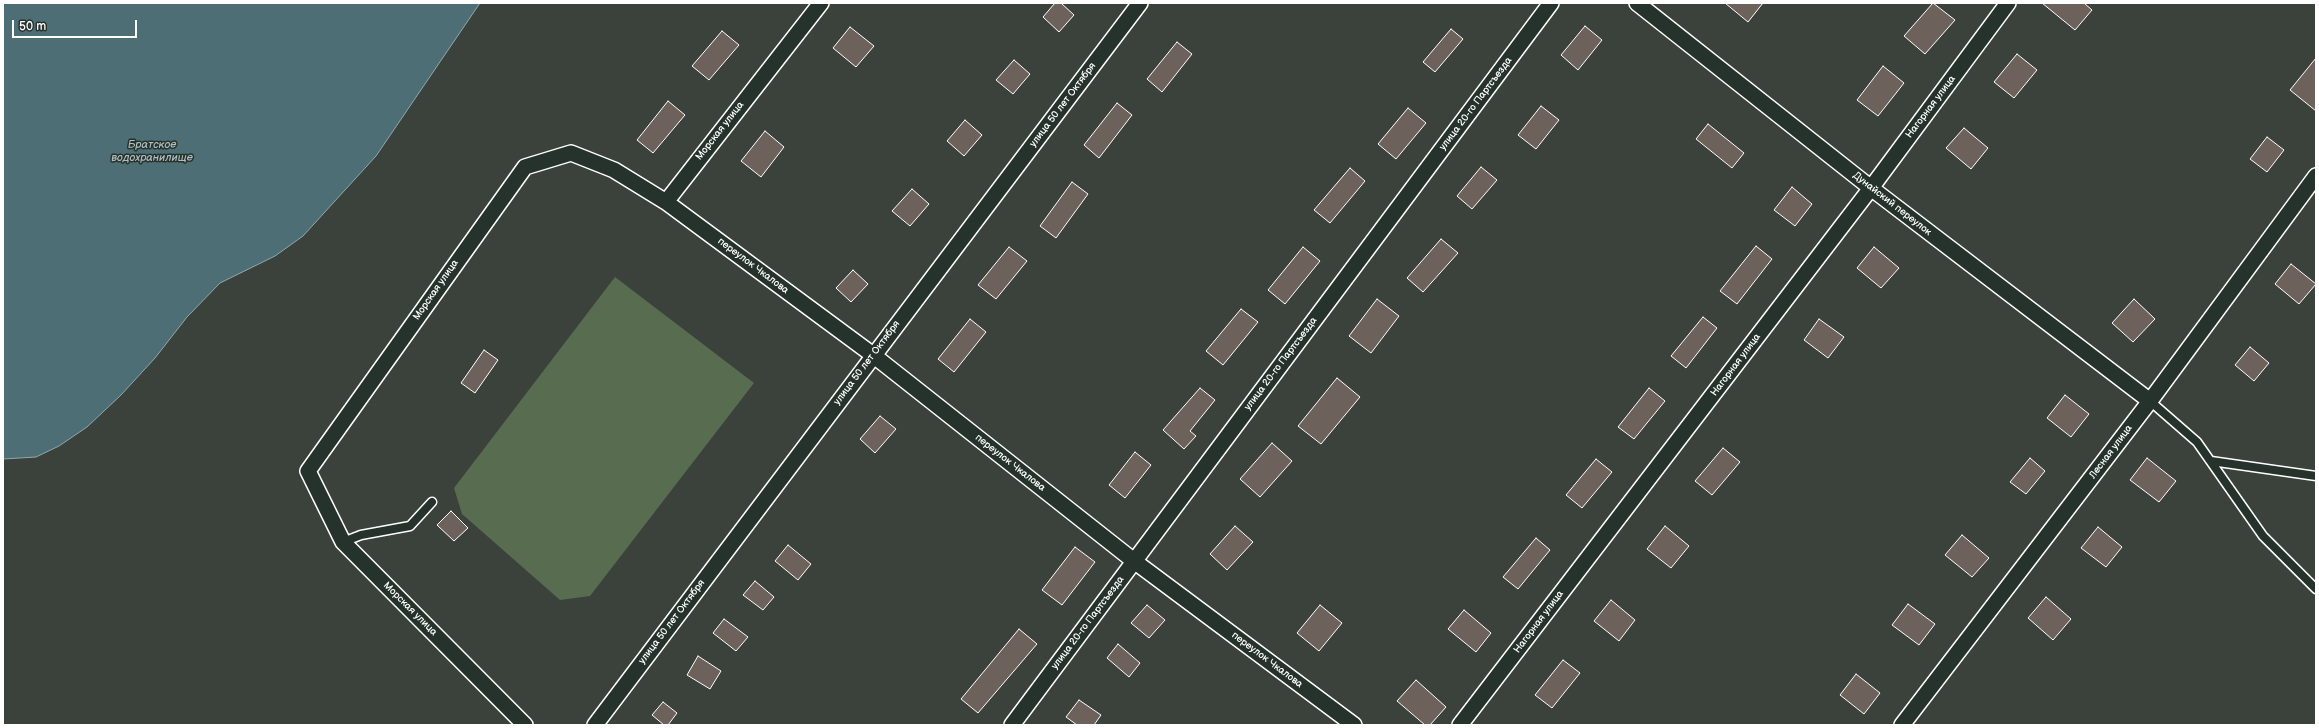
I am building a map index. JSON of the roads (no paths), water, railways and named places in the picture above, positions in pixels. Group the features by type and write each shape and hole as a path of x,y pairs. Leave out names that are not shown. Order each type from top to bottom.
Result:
{"street":[{"name":"Морская улица","path":"525,725 343,542 308,471 524,167 571,153 614,170 666,202 821,3"},
{"name":"улица 50 лет Октября","path":"595,725 1140,3"},
{"name":"улица 20-го Партсъезда","path":"1012,725 1551,3"},
{"name":"Дунайский переулок","path":"1637,3 1871,188 2150,401"},
{"name":"Нагорная улица","path":"1460,725 1871,188 2008,3"},
{"name":"Лесная улица","path":"1902,725 2150,401 2316,176"},
{"name":"переулок Чкалова","path":"666,202 873,355 1134,561 1354,725"}],"lane":[{"path":"2150,401 2197,442 2263,536 2316,589"},
{"path":"2211,461 2316,476"},
{"path":"343,542 361,535 410,526 432,502"}],"water":[{"name":"Братское водохранилище","path":"3,3 480,3 376,156 303,236 275,256 220,283 187,317 155,358 121,395 87,427 59,446 36,457 3,459"}]}
